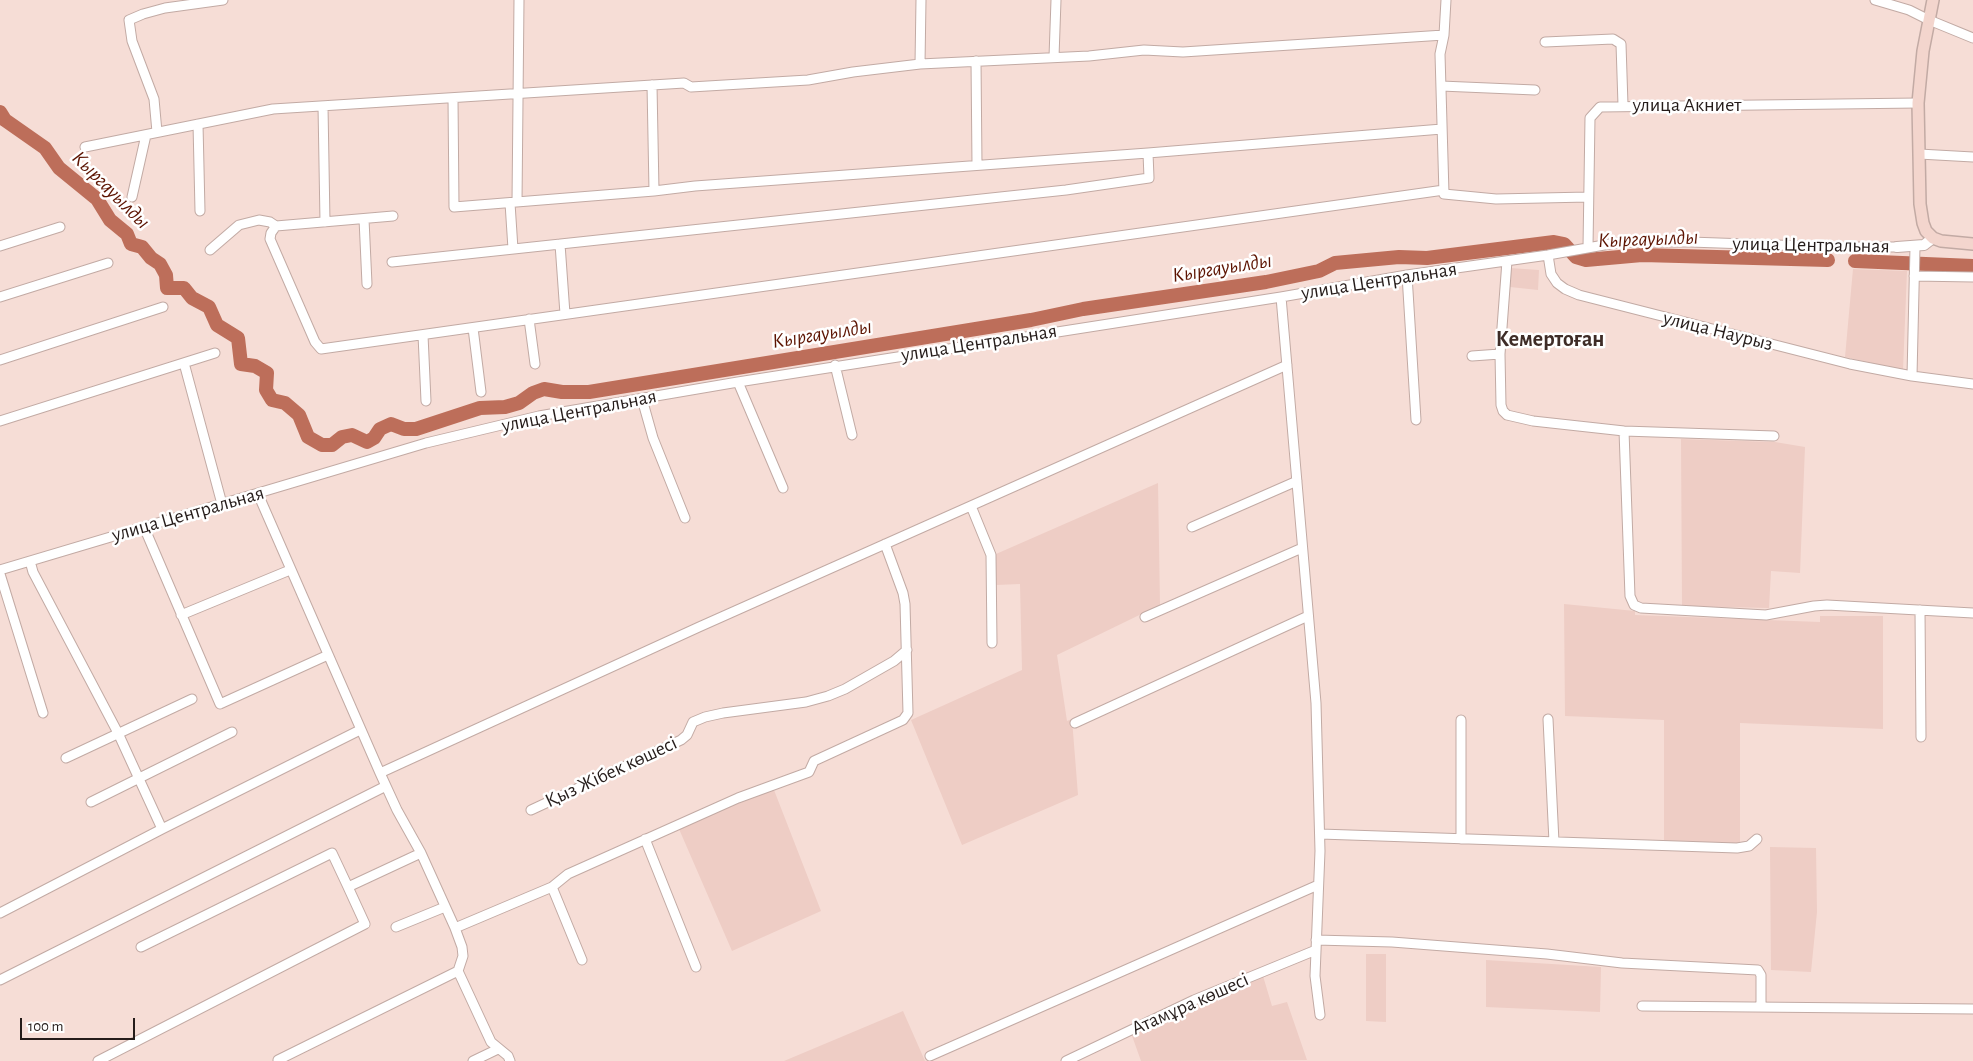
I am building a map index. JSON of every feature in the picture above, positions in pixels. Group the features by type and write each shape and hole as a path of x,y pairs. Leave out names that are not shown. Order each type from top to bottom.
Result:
{"main road":[{"path":"1933,0 1918,103 1920,204 1923,223 1926,231 1933,238 1952,244 1973,244"}],"street":[{"path":"157,132 154,99 132,41 129,20 165,8 223,0"},
{"path":"513,249 519,0"},
{"path":"920,64 921,0"},
{"path":"1054,58 1056,0"},
{"path":"1446,0 1444,35 1440,54 1444,194 1496,199 1588,197"},
{"path":"1875,0 1909,10 1973,38"},
{"path":"85,147 273,109 684,83 691,87 808,80 852,72 920,64 1054,58 1144,50 1183,52 1444,35"},
{"path":"1544,42 1613,39 1621,44 1624,105"},
{"path":"976,62 977,165"},
{"path":"652,85 654,191"},
{"path":"1441,86 1535,90"},
{"path":"453,98 454,207 695,186 1148,153 1442,129"},
{"name":"улица Акниет","path":"1584,248 1588,197 1590,118 1600,107 1624,105 1918,103"},
{"path":"323,106 325,222"},
{"path":"198,124 200,212"},
{"path":"132,197 146,134"},
{"path":"392,262 1066,190 1149,178 1148,153"},
{"path":"1919,154 1973,157"},
{"path":"276,226 271,233 270,239 315,342 321,349 1444,190"},
{"path":"210,250 239,225 259,220 270,222 276,226 393,216"},
{"path":"364,219 367,284"},
{"path":"0,246 60,227"},
{"name":"улица Центральная","path":"0,570 426,444 487,428 547,415 836,365 1281,297 1407,275 1548,255 1621,242 1915,247 1924,245 1933,238"},
{"path":"560,244 565,314"},
{"path":"1912,376 1915,247"},
{"name":"улица Наурыз","path":"1548,255 1551,274 1557,283 1579,295 1850,364 1912,376 1973,384"},
{"path":"1507,261 1500,354 1501,405 1507,415 1533,421 1624,431 1774,436"},
{"path":"0,297 108,263"},
{"path":"1914,269 1973,277"},
{"path":"1407,275 1416,420"},
{"path":"1281,297 1316,703 1320,834 1315,976 1320,1015"},
{"path":"0,360 163,307"},
{"path":"529,320 535,364"},
{"path":"473,328 481,392"},
{"path":"423,335 426,401"},
{"path":"0,422 215,353"},
{"path":"1472,356 1500,354"},
{"path":"184,363 222,504"},
{"path":"380,773 1287,364"},
{"path":"836,365 852,435"},
{"path":"738,382 783,488"},
{"path":"642,399 653,438 685,518"},
{"path":"1624,431 1630,596 1634,605 1641,608 1766,615 1826,605 1973,613"},
{"path":"1192,527 1297,481"},
{"path":"258,494 360,730 386,786 421,853 455,928 462,946 463,956 458,971 491,1042 508,1056 510,1061"},
{"path":"971,506 990,555 992,644"},
{"path":"144,527 220,704 328,655"},
{"path":"455,928 552,887 568,874 738,798 809,772 814,761 903,720 908,713 907,650 903,593 885,544"},
{"path":"1145,617 1302,548"},
{"path":"30,560 33,572 118,734 162,829"},
{"path":"181,614 290,570"},
{"path":"0,574 43,713"},
{"path":"1920,610 1921,737"},
{"path":"1074,723 1308,616"},
{"name":"Қыз Жібек көшесі","path":"531,810 681,740 687,735 693,722 723,713 806,702 828,696 845,689 894,660 907,650"},
{"path":"66,758 192,699"},
{"path":"1548,719 1554,842"},
{"path":"1461,720 1461,839"},
{"path":"0,913 360,730"},
{"path":"92,802 138,777 232,732"},
{"path":"0,980 386,786"},
{"path":"1320,834 1737,848 1749,846 1757,840"},
{"path":"646,839 696,967"},
{"path":"98,1061 365,924 332,853 141,947"},
{"path":"348,887 421,853"},
{"path":"930,1056 1318,885"},
{"path":"552,887 582,960"},
{"path":"396,927 445,907"},
{"path":"1316,945 1392,942 1547,954 1622,963 1758,970 1761,974 1761,1006"},
{"name":"Атамұра көшесі","path":"1066,1061 1316,945"},
{"path":"278,1060 458,971"},
{"path":"1642,1006 1973,1009"},
{"path":"473,1061 498,1049"}],"shaded area":[{"path":"1510,268 1539,270 1538,290 1510,287"},
{"path":"1853,269 1907,271 1903,370 1845,357"},
{"path":"1681,439 1775,442 1805,447 1800,573 1771,571 1769,608 1682,606"},
{"path":"1158,483 1160,605 1057,655 1067,721 1072,719 1078,795 962,845 911,720 1022,670 1020,584 996,585 996,554"},
{"path":"1564,604 1635,611 1635,615 1820,622 1820,616 1883,616 1883,729 1740,723 1740,844 1664,842 1664,720 1565,716"},
{"path":"774,790 821,911 732,951 679,829"},
{"path":"1770,847 1816,848 1817,912 1811,972 1771,970"},
{"path":"1366,954 1386,954 1386,1022 1366,1021"},
{"path":"1486,960 1601,967 1600,1012 1486,1007"},
{"path":"1263,976 1272,1006 1287,1002 1307,1060 1141,1061 1131,1033 1194,1004"},
{"path":"903,1011 925,1061 784,1061"}],"waterway":[{"name":"Кыргауылды","path":"0,112 5,120 45,148 59,168 97,199 110,220 127,234 131,244 142,247 151,258 160,264 166,275 167,288 184,288 192,298 209,307 217,325 238,338 241,364 255,366 267,373 266,390 272,400 285,403 299,415 308,437 322,445 332,445 342,437 352,435 367,442 374,438 380,429 391,424 404,429 416,429 480,408 505,407 519,403 533,393 544,389 562,392 589,392 1031,320 1083,309 1266,282 1319,271 1335,263 1399,257 1427,258 1554,242 1564,244 1576,257 1586,260 1642,255 1828,260"},
{"path":"1855,261 1973,266"}],"district":[{"name":"Кемертоған","path":"1550,339"}]}
